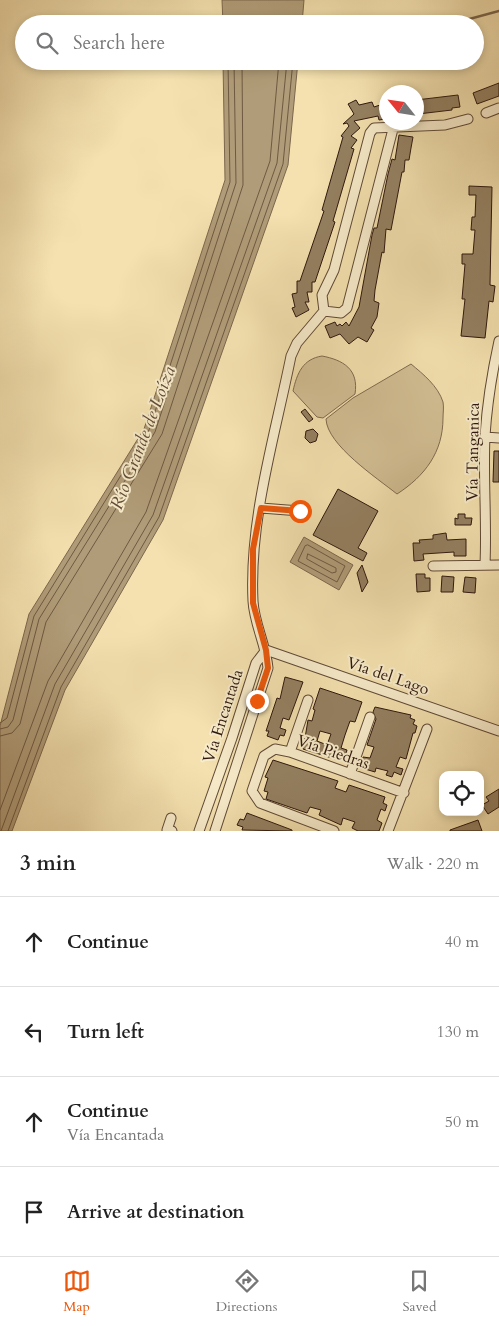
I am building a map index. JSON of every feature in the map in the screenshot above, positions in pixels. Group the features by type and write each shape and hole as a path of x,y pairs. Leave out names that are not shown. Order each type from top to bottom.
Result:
{"street":[{"path":"486,113 499,108"},
{"path":"424,127 445,125 468,119"},
{"path":"266,650 253,603 253,549 291,356 297,343 324,311 322,295 334,270 370,133 374,128 379,128"},
{"path":"324,311 341,313 347,308 393,130"},
{"name":"Vía Tanganica","path":"485,564 487,524 485,436 490,382 499,341"},
{"path":"485,436 499,438"},
{"path":"261,508 300,511"},
{"path":"433,566 499,565"},
{"name":"Vía del Lago","path":"266,650 499,731"},
{"name":"Vía Encantada","path":"199,831 256,663 266,650"},
{"name":"Vía Encantada","path":"215,831 268,668 266,650"},
{"path":"290,752 308,700"},
{"path":"350,774 370,717"},
{"path":"388,831 427,729"},
{"name":"Vía Piedras","path":"334,831 260,803 252,792 264,756 275,749 290,752 404,793"},
{"path":"172,818 167,830 172,831"}],"shaded area":[{"path":"322,356 337,360 348,367 352,372 356,385 355,394 323,418 317,417 293,391 302,368 310,360"},
{"path":"411,364 430,381 441,396 443,402 442,430 436,452 424,471 397,494 344,450 329,429 326,419 353,398"}],"water":[{"path":"222,0 304,0 303,15 223,15"},
{"name":"Río Grande de Loíza","path":"223,70 297,70 288,165 163,520 65,690 12,831 0,831 0,726 29,614 144,429 225,180"},
{"path":"304,537 353,565 339,590 290,562"}],"building":[{"path":"499,83 499,96 477,104 473,93"},
{"path":"458,95 460,107 452,108 452,110 424,113 424,99"},
{"path":"356,100 359,105 372,102 374,107 379,105 379,120 378,116 354,121 360,128 351,136 357,140 351,148 354,149 333,221 335,222 315,282 312,282 312,292 307,292 309,302 305,302 309,310 296,317 292,308 295,307 292,294 297,293 297,281 300,281 324,211 322,210 343,137 341,136 349,126 347,123 343,124 354,114 348,104"},
{"path":"399,135 413,137 409,160 405,160 404,172 402,172 391,230 386,229 384,253 382,252 375,290 374,301 379,303 377,317 371,328 374,330 367,342 358,337 349,344 340,334 330,338 325,326 335,322 337,326 340,324 342,326 346,322 349,326 359,307 372,235 374,228 377,228 388,174 392,159 395,160"},
{"path":"469,186 492,187 490,285 495,286 493,302 489,301 485,338 461,336 465,299 462,299 465,264 462,264 462,254 473,254 475,230 471,230 472,217 475,217 476,195 469,195"},
{"path":"305,409 313,419 309,422 301,412"},
{"path":"313,429 318,434 316,441 310,443 305,438 306,431"},
{"path":"494,451 499,451 499,482 493,482"},
{"path":"338,489 378,511 358,548 367,553 363,561 313,535"},
{"path":"458,514 465,514 465,518 472,518 471,525 455,525 455,518 458,519"},
{"path":"446,533 447,540 466,539 466,556 454,556 454,552 423,554 424,560 414,561 413,543 420,543 419,540 433,539 433,535"},
{"path":"362,565 368,582 362,592 357,573"},
{"path":"416,574 425,574 425,578 430,578 430,591 417,592"},
{"path":"442,576 454,577 453,592 441,592"},
{"path":"465,577 476,578 475,593 463,592"},
{"path":"285,677 303,682 289,720 283,718 280,728 286,730 284,736 280,735 278,740 267,736 269,731 266,731 277,698 280,699"},
{"path":"320,688 362,702 355,722 350,721 345,735 341,748 347,750 345,757 336,755 335,759 303,749 304,745 300,743 302,737 305,738 308,720 312,721 315,710 313,709","holes":["320,731 331,734 327,745 317,741"]},
{"path":"375,707 411,715 410,718 415,720 413,724 417,726 415,733 413,733 406,759 400,757 396,767 403,769 401,775 394,772 392,777 386,775 388,771 376,768 375,772 365,769 366,763 362,762 363,757 370,758 374,747 367,745 376,719 373,712"},
{"path":"273,760 338,781 335,788 346,792 349,785 385,797 383,803 387,805 385,811 381,809 377,820 382,823 379,831 358,831 352,828 355,822 343,818 341,825 319,815 321,810 310,807 307,813 266,799 268,792 264,791 268,778 265,777"},
{"path":"499,789 499,807 488,814 484,808 484,804 489,801 486,797"},
{"path":"247,813 292,831 242,830 243,827 237,825 240,819 244,820"},
{"path":"478,820 482,831 450,831 450,830"}],"waterway":[{"path":"484,15 499,11"}],"route":[{"path":"257,701 268,668 266,650 253,603 253,549 261,508 300,511"}]}
